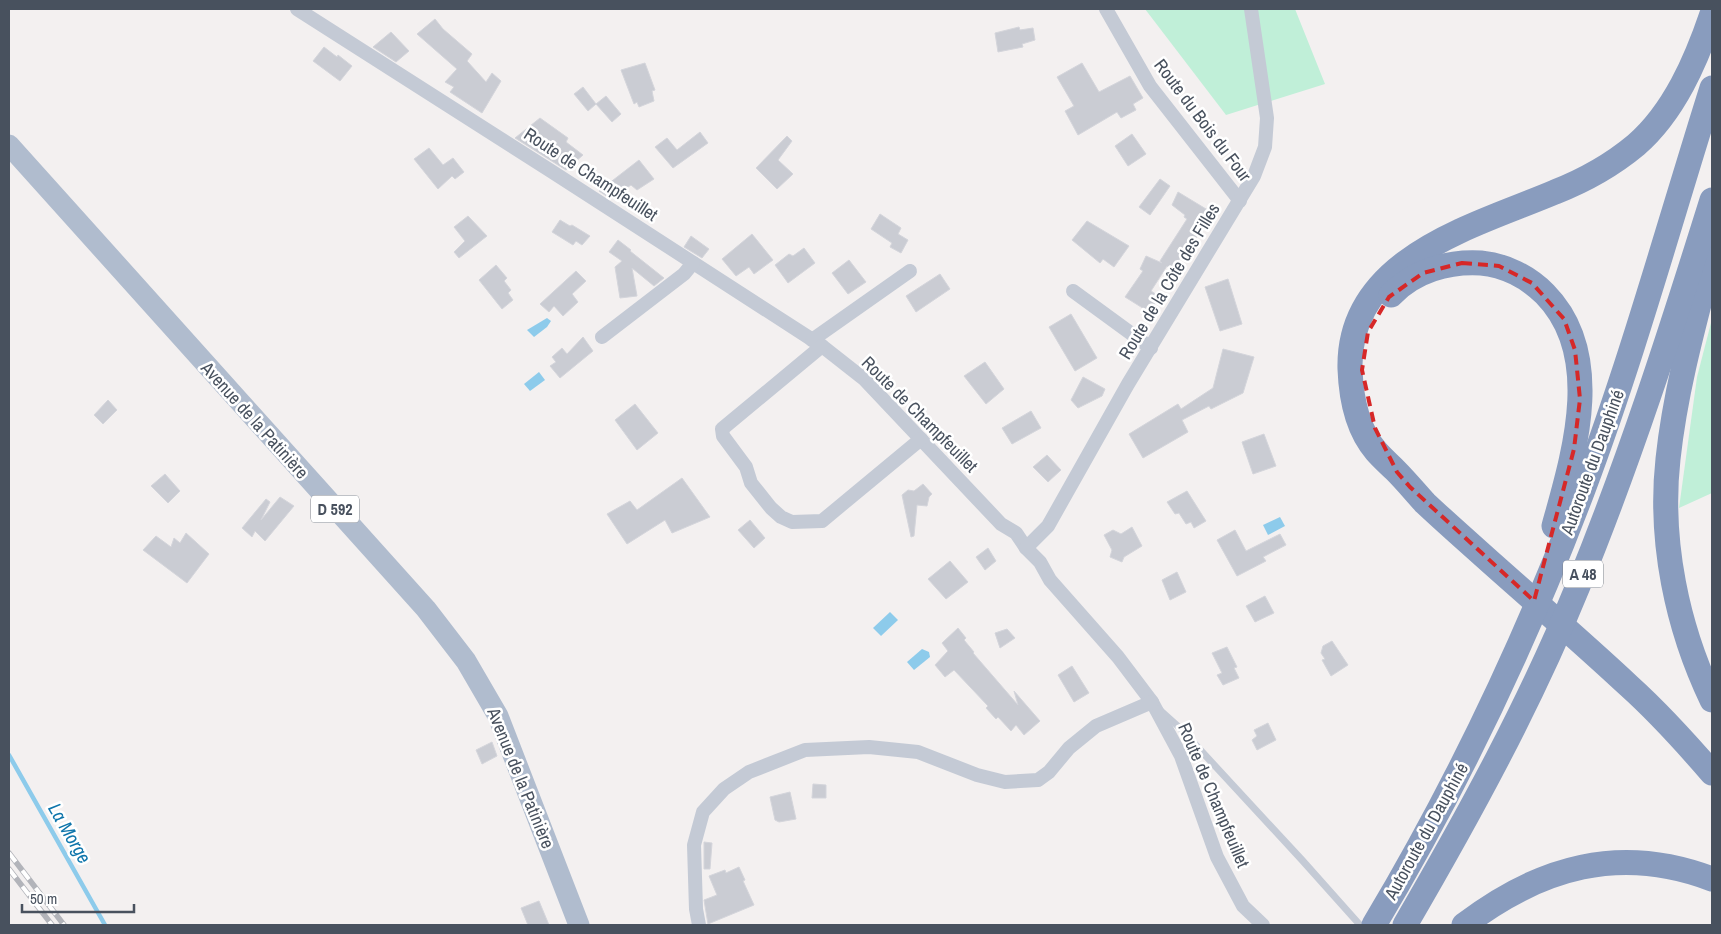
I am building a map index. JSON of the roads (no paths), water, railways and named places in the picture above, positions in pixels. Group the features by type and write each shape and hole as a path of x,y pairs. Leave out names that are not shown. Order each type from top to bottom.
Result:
{"highway":[{"path":"1712,14 1682,85 1662,116 1637,144 1621,157 1586,178 1446,237 1421,252 1384,281 1372,296 1354,337 1350,357 1350,380 1356,409 1364,432 1375,451 1426,503 1653,709 1712,773"},
{"name":"Autoroute du Dauphiné","path":"1374,925 1461,767 1525,632 1585,486 1622,379 1712,88"},
{"path":"1712,200 1710,262 1690,342 1672,428 1668,461 1666,522 1674,585 1692,652 1712,700"},
{"name":"Autoroute du Dauphiné","path":"1406,925 1460,830 1506,743 1539,676 1578,588 1651,394 1712,200"},
{"path":"1397,472 1375,428 1363,387 1362,370 1365,342 1380,308 1400,286 1423,273 1448,264 1488,264 1511,271 1532,283 1551,300 1564,319 1578,368 1580,398 1574,449 1525,632"},
{"path":"1464,925 1491,906 1533,882 1590,864 1640,862 1668,866 1712,879"}],"main road":[{"name":"Avenue de la Patinière","path":"9,145 426,610 466,661 498,716 579,925"}],"street":[{"name":"Route de Champfeuillet","path":"297,9 543,165 817,343 864,379 1001,524 1016,533 1026,548 1040,562 1050,580 1118,657 1152,702 1181,756 1217,857 1243,906 1263,925"},
{"name":"Route du Bois du Four","path":"1106,9 1150,86 1240,200"},
{"name":"Route de la Côte des Filles","path":"1026,548 1048,526 1151,348 1254,176 1265,147 1267,118 1251,9"},
{"path":"602,337 684,274 694,263"},
{"path":"910,271 817,343 722,429 723,436 746,468 751,483 771,508 781,517 792,522 822,521 921,439"},
{"path":"1073,291 1151,348"},
{"path":"699,925 696,908 694,845 703,812 724,789 749,772 805,750 869,747 918,752 977,774 1005,782 1038,780 1049,772 1069,748 1096,726 1152,702"}],"lane":[{"path":"1152,702 1180,728 1360,925"}],"water":[{"path":"547,318 551,321 547,327 534,337 527,330"},
{"path":"539,372 545,380 530,391 524,384"},
{"path":"1280,517 1285,526 1268,535 1263,525"},
{"path":"890,612 898,620 881,636 873,628"},
{"path":"922,649 929,652 930,657 914,670 907,662"}],"waterway":[{"name":"La Morge","path":"9,755 105,925"}],"railway":[{"path":"9,853 64,925"},
{"path":"9,869 52,925"}]}
